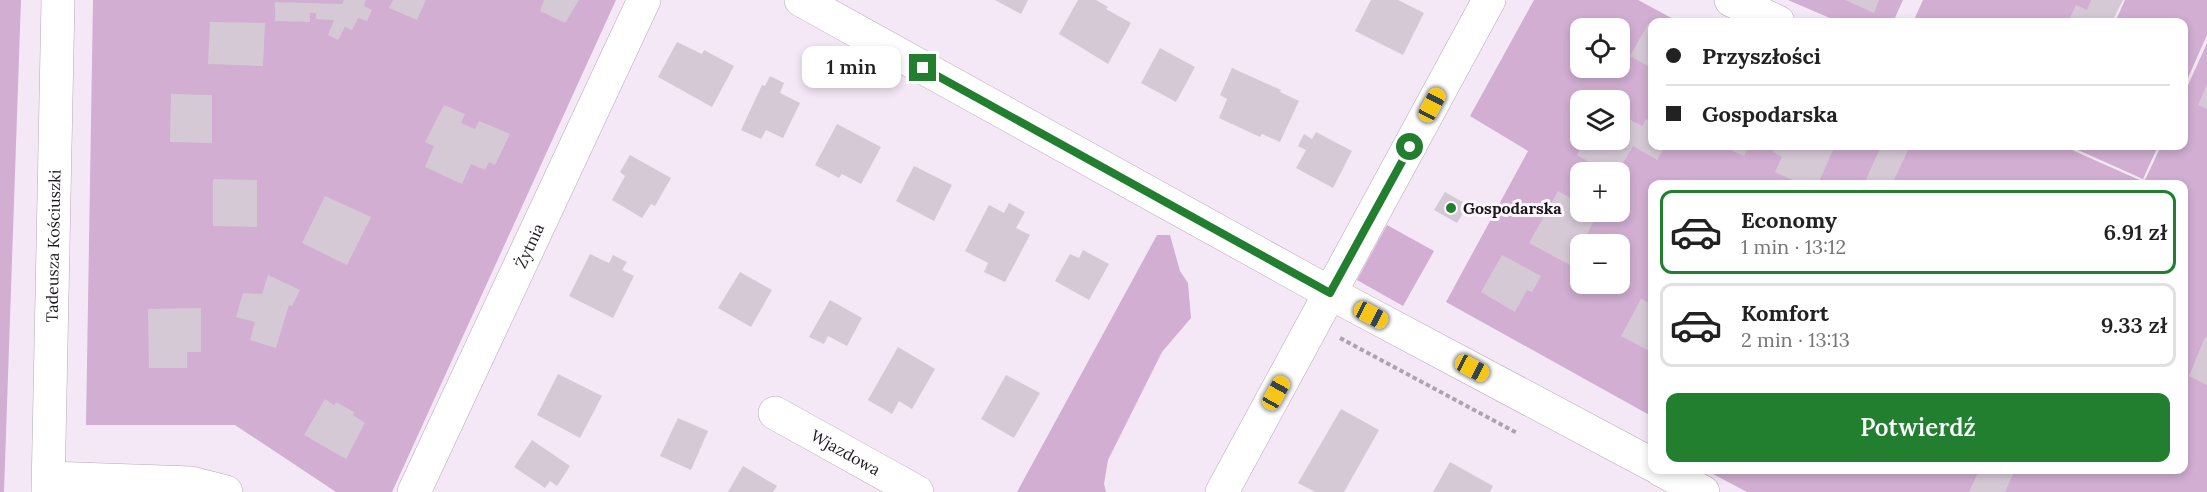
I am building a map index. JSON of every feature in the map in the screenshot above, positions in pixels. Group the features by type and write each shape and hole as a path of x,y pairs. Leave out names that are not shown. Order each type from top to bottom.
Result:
{"street":[{"name":"Tadeusza Kościuszki","path":"49,485 58,0"},
{"name":"Żytnia","path":"414,492 644,0"},
{"path":"801,0 1330,293 1648,462"},
{"path":"1222,492 1489,0"},
{"path":"1731,0 1769,18"},
{"name":"Wjazdowa","path":"775,413 917,492"},
{"path":"1669,474 1703,492"},
{"path":"49,485 191,483 226,492"}],"path":[{"path":"1332,334 1517,433"}],"shaded area":[{"path":"0,0 21,0 4,492 0,492"},
{"path":"93,0 616,0 392,492 336,492 235,425 86,425"},
{"path":"1534,0 1638,0 1672,18 1648,18 1648,150 2072,150 2140,180 1648,180 1648,414 1446,302 1528,151 1470,116"},
{"path":"1788,0 1903,0 1895,18 1830,18"},
{"path":"1923,0 2121,0 2113,18 1915,18"},
{"path":"2125,0 2207,0 2207,35 2188,78 2188,18 2117,18"},
{"path":"2207,43 2207,492 1747,492 1713,474 2188,474 2188,180 2145,180 2159,150 2188,150 2188,85"},
{"path":"2078,150 2156,150 2143,179"},
{"path":"1387,225 1434,251 1403,306 1357,280"},
{"path":"1157,235 1170,235 1180,271 1188,283 1191,318 1162,352 1108,460 1104,484 1106,492 1017,492"}],"building":[{"path":"344,0 366,0 364,6 372,10 367,21 358,18 352,30 345,27 338,40 328,35 334,20 316,19 316,13 310,13 310,22 275,21 275,2 342,4"},
{"path":"393,0 426,0 417,20 389,8"},
{"path":"544,0 579,0 565,23 540,11"},
{"path":"995,0 1028,0 1021,14"},
{"path":"1078,0 1096,0 1108,7 1106,9 1131,23 1108,64 1059,34"},
{"path":"1371,0 1398,0 1424,13 1403,55 1355,31"},
{"path":"1845,0 1879,0 1874,13"},
{"path":"2091,0 2123,0 2114,18 2070,18 2076,5 2087,10"},
{"path":"210,22 265,23 263,66 208,64"},
{"path":"1648,24 1648,66 1630,56"},
{"path":"677,42 702,54 704,50 734,66 712,107 658,77"},
{"path":"1160,48 1195,67 1176,102 1141,83"},
{"path":"1232,68 1281,90 1280,92 1299,101 1280,142 1262,134 1260,137 1219,118 1227,99 1220,95"},
{"path":"770,76 784,83 780,93 800,103 783,138 766,130 761,139 741,130 762,85 765,86"},
{"path":"2207,84 2207,109 2198,105"},
{"path":"171,94 212,95 212,143 170,142"},
{"path":"444,105 465,114 461,123 475,129 479,121 510,134 495,165 489,162 485,170 471,164 462,184 425,167 434,146 425,142"},
{"path":"1630,119 1642,126 1646,119 1648,120 1648,150 1663,150 1657,160 1633,146 1624,162 1589,162 1577,155 1580,150 1630,150"},
{"path":"837,124 881,147 861,184 842,174 839,178 815,165"},
{"path":"1316,132 1352,151 1333,188 1296,168 1306,150 1298,146 1304,134 1312,139"},
{"path":"1730,150 1747,150 1744,156"},
{"path":"1774,150 1833,150 1820,180 1792,180 1775,172 1782,157 1773,152"},
{"path":"1879,150 1908,150 1894,180 1866,180"},
{"path":"630,155 671,178 655,206 651,204 642,218 612,200 625,176 620,172"},
{"path":"914,166 952,185 934,221 896,201"},
{"path":"213,179 257,180 257,227 213,226"},
{"path":"1558,191 1570,198 1570,222 1594,222 1587,234 1570,234 1570,265 1529,243"},
{"name":"Gospodarska","path":"1445,192 1468,205 1457,223 1434,210"},
{"path":"325,196 371,217 347,265 302,243"},
{"path":"1009,203 1025,212 1016,228 1030,235 1005,282 984,272 988,263 965,251 989,205 1004,213"},
{"path":"1083,250 1109,264 1089,300 1055,281 1070,254 1079,258"},
{"path":"590,254 609,263 613,255 627,262 622,270 634,276 613,318 569,296"},
{"path":"1502,255 1541,276 1532,292 1527,290 1515,312 1481,292"},
{"path":"740,272 772,290 751,327 718,308"},
{"path":"268,275 300,290 292,306 289,305 276,348 250,340 255,322 236,317 243,293 262,294"},
{"path":"1641,299 1648,302 1648,350 1621,336"},
{"path":"830,300 862,318 847,346 828,336 824,344 809,337"},
{"path":"201,308 201,352 187,352 187,368 149,368 148,309"},
{"path":"2205,337 2207,338 2207,385 2189,376"},
{"path":"898,347 935,369 912,409 899,401 892,414 868,400"},
{"path":"558,374 602,396 580,438 537,415"},
{"path":"1006,375 1040,393 1014,438 981,419"},
{"path":"325,399 354,412 353,415 365,423 346,459 304,435"},
{"path":"1341,409 1379,430 1344,492 1315,492 1298,483"},
{"path":"678,418 708,431 691,470 660,456"},
{"path":"532,440 570,466 557,486 550,481 545,488 514,467"},
{"path":"1450,462 1493,486 1490,492 1433,492"},
{"path":"743,466 777,486 773,492 728,492"},
{"path":"1977,474 2013,474 2005,492 1969,492"}],"place":[{"name":"Gospodarska","path":"1451,208"}],"route":[{"path":"923,68 1330,293 1410,147"}]}
